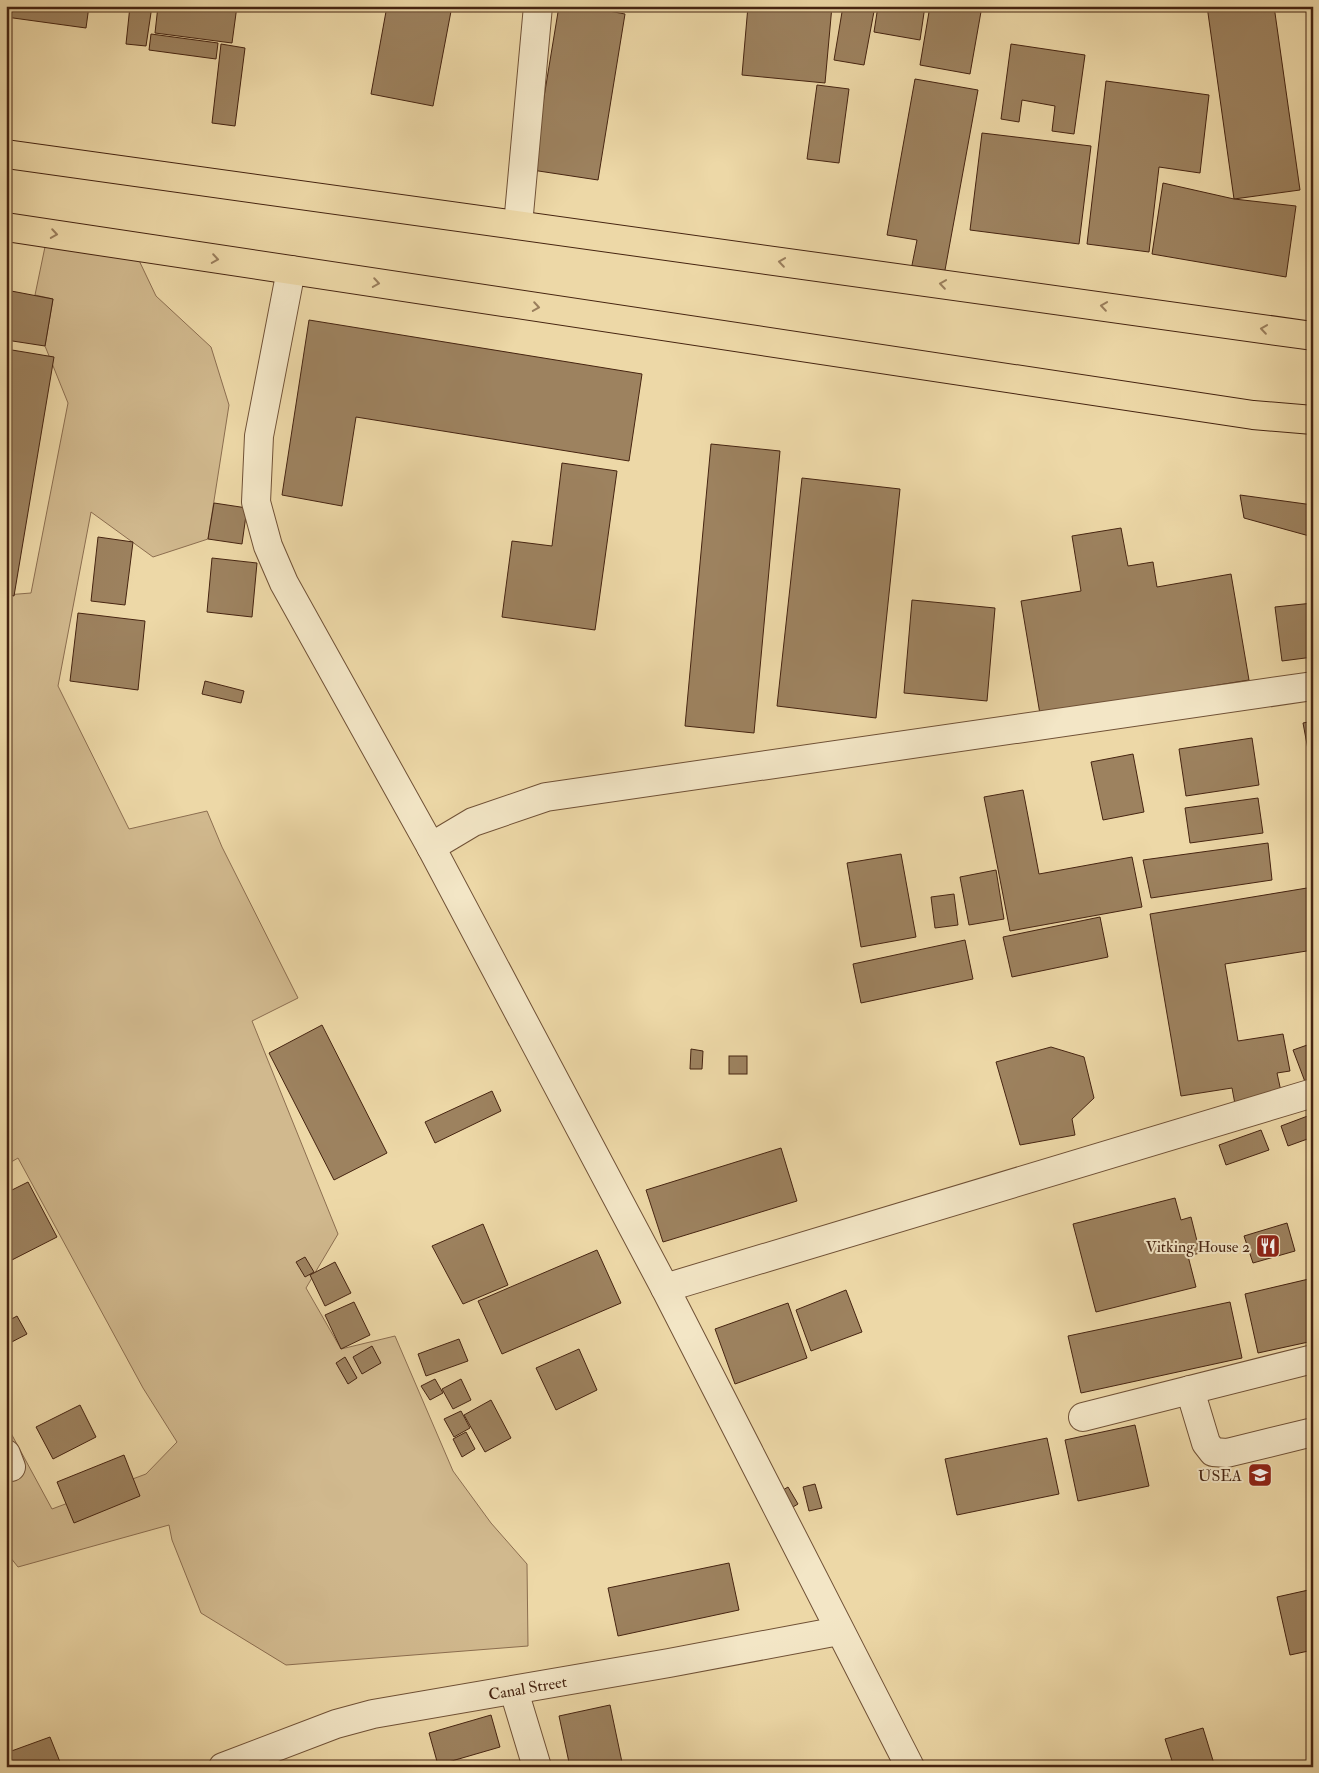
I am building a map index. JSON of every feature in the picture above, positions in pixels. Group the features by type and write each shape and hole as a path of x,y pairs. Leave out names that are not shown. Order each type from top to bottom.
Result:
{"main road":[{"path":"6,154 1313,336"},
{"path":"6,226 1253,416 1313,420"}],"street":[{"path":"518,225 538,6"},
{"path":"291,270 259,436 256,502 268,546 284,583 431,847 665,1288 910,1767"},
{"path":"431,847 472,822 546,797 1313,686"},
{"path":"665,1288 1313,1093"},
{"path":"1083,1418 1313,1359"},
{"path":"1190,1390 1206,1443 1213,1452 1227,1453 1313,1432"},
{"name":"Canal Street","path":"222,1767 336,1724 373,1714 514,1691 839,1631"},
{"path":"514,1691 537,1767"}],"shaded area":[{"path":"46,242 135,252 156,296 211,347 229,405 208,539 153,557 91,512 58,686 129,829 207,811 222,847 298,998 252,1021 338,1234 306,1288 341,1349 395,1336 453,1471 491,1523 527,1564 528,1646 286,1665 201,1613 172,1540 169,1525 18,1567 6,1552 6,1424 52,1509 146,1474 177,1442 143,1388 18,1158 6,1165 6,595 31,593 68,403 45,346 53,299 35,295"}],"building":[{"path":"6,6 89,6 86,28 6,17"},
{"path":"130,6 152,6 146,46 126,44"},
{"path":"158,6 237,6 232,43 155,33"},
{"path":"387,6 452,6 433,106 371,94"},
{"path":"559,6 582,6 625,14 598,180 532,170"},
{"path":"748,6 832,6 825,83 742,75"},
{"path":"843,6 875,6 864,65 834,60"},
{"path":"878,6 925,6 920,40 874,32"},
{"path":"930,6 982,6 970,74 920,65"},
{"path":"1036,6 1111,6 1111,11"},
{"path":"1207,6 1274,6 1300,190 1234,199"},
{"path":"151,34 218,43 216,59 149,50"},
{"path":"221,44 245,48 235,126 212,123"},
{"path":"1011,44 1085,55 1074,134 1052,131 1055,106 1022,100 1019,122 1001,119"},
{"path":"915,79 978,90 943,281 910,275 917,240 887,235"},
{"path":"1106,81 1209,95 1200,173 1159,167 1149,252 1087,244"},
{"path":"817,85 849,89 839,163 807,159"},
{"path":"982,133 1091,146 1079,244 970,230"},
{"path":"1163,183 1234,199 1296,206 1286,277 1152,254"},
{"path":"6,290 53,299 45,346 6,340"},
{"path":"309,320 642,374 629,461 356,417 342,506 282,495"},
{"path":"6,349 54,357 14,596 6,594"},
{"path":"711,444 780,451 754,733 685,726"},
{"path":"562,463 617,471 595,630 502,617 512,541 552,546"},
{"path":"802,478 900,489 876,718 777,706"},
{"path":"1240,495 1313,505 1313,537 1244,518"},
{"path":"214,503 247,508 242,544 208,539"},
{"path":"1121,528 1128,566 1153,562 1157,587 1231,574 1249,680 1040,714 1021,601 1081,591 1072,536"},
{"path":"98,537 133,542 125,605 91,601"},
{"path":"212,558 257,563 252,617 207,612"},
{"path":"912,600 995,608 987,701 904,693"},
{"path":"1313,603 1313,657 1282,661 1275,607"},
{"path":"78,613 145,621 138,690 70,681"},
{"path":"205,681 244,691 241,703 202,694"},
{"path":"1313,721 1313,755 1309,755 1303,723"},
{"path":"1252,738 1259,785 1186,796 1179,749"},
{"path":"1133,754 1144,812 1103,820 1091,762"},
{"path":"1023,790 1039,874 1132,857 1142,907 1010,931 984,797"},
{"path":"1258,798 1263,833 1190,843 1185,808"},
{"path":"1268,843 1272,880 1151,898 1143,860"},
{"path":"901,854 916,937 861,947 847,863"},
{"path":"996,870 1004,919 969,925 960,877"},
{"path":"1313,887 1313,950 1225,964 1238,1041 1283,1034 1290,1071 1277,1073 1282,1096 1235,1104 1232,1088 1181,1096 1150,914"},
{"path":"954,894 958,925 935,928 931,897"},
{"path":"1100,917 1108,957 1012,977 1003,937"},
{"path":"965,940 973,979 861,1003 853,964"},
{"path":"322,1025 387,1153 334,1180 269,1053"},
{"path":"1313,1043 1313,1085 1307,1087 1293,1050"},
{"path":"1051,1047 1084,1057 1094,1098 1072,1119 1075,1135 1020,1145 996,1062"},
{"path":"691,1049 703,1051 702,1069 690,1069"},
{"path":"729,1056 747,1056 747,1074 729,1074"},
{"path":"492,1091 501,1111 435,1143 425,1122"},
{"path":"1313,1114 1313,1137 1288,1146 1281,1126"},
{"path":"1261,1130 1269,1150 1226,1165 1219,1145"},
{"path":"781,1148 797,1201 663,1242 646,1190"},
{"path":"28,1182 57,1237 6,1263 6,1193"},
{"path":"1175,1198 1181,1220 1191,1217 1200,1253 1188,1256 1196,1287 1096,1312 1073,1224"},
{"path":"1287,1223 1295,1251 1253,1263 1244,1236"},
{"path":"483,1224 508,1285 463,1304 432,1246"},
{"path":"597,1250 621,1303 502,1354 478,1301"},
{"path":"305,1257 314,1272 305,1277 296,1262"},
{"path":"335,1262 351,1293 325,1306 310,1275"},
{"path":"1313,1278 1313,1341 1258,1353 1245,1294"},
{"path":"846,1290 862,1332 811,1351 796,1310"},
{"path":"354,1302 370,1335 341,1349 325,1315"},
{"path":"1230,1302 1242,1358 1081,1393 1068,1336"},
{"path":"788,1303 807,1358 735,1384 715,1329"},
{"path":"17,1316 27,1334 6,1345 6,1322"},
{"path":"459,1339 468,1361 426,1376 418,1354"},
{"path":"372,1346 381,1363 362,1374 353,1357"},
{"path":"579,1349 597,1390 556,1410 536,1368"},
{"path":"345,1357 357,1378 348,1384 336,1363"},
{"path":"435,1379 443,1393 430,1400 421,1386"},
{"path":"461,1379 471,1400 453,1409 442,1389"},
{"path":"491,1400 511,1438 485,1452 464,1415"},
{"path":"80,1405 96,1437 53,1459 36,1427"},
{"path":"461,1411 470,1428 454,1437 444,1419"},
{"path":"1135,1425 1149,1486 1078,1501 1065,1440"},
{"path":"466,1432 475,1449 462,1457 453,1439"},
{"path":"1047,1438 1059,1494 957,1515 945,1459"},
{"path":"124,1455 140,1496 74,1523 57,1482"},
{"path":"815,1484 822,1508 809,1511 803,1487"},
{"path":"788,1487 798,1504 783,1513 773,1496"},
{"path":"729,1563 739,1610 618,1636 608,1588"},
{"path":"1313,1589 1313,1650 1290,1655 1277,1597"},
{"path":"610,1705 623,1767 570,1767 559,1716"},
{"path":"491,1715 500,1747 438,1765 429,1733"},
{"path":"1203,1728 1215,1767 1174,1767 1165,1739"},
{"path":"50,1737 62,1767 6,1767 6,1753"}],"place":[{"name":"Vitking House 2","path":"1268,1246"},
{"name":"USEA","path":"1260,1475"}]}
